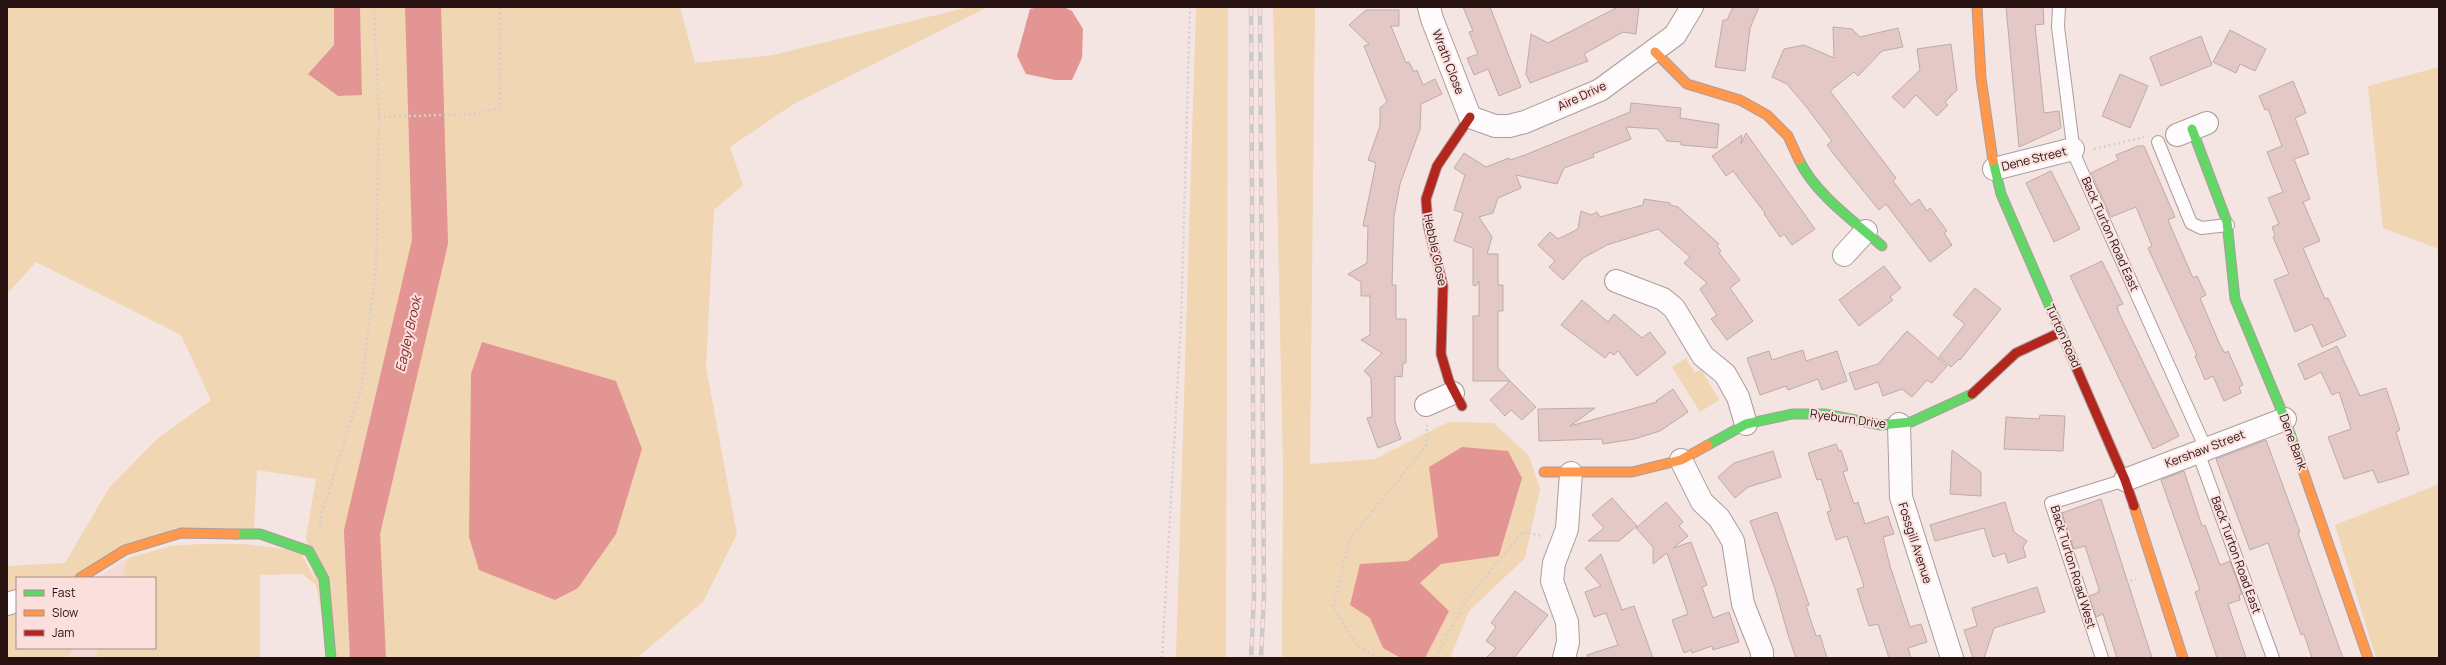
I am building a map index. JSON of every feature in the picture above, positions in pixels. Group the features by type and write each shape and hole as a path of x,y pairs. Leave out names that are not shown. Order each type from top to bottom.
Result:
{"street":[{"name":"Wrath Close","path":"1429,7 1432,19 1470,117"},
{"name":"Aire Drive","path":"1470,117 1495,126 1509,126 1525,122 1600,90 1655,52 1675,35 1692,7"},
{"name":"Turton Road","path":"1977,7 1981,88 1994,169 2008,212 2125,480 2183,658"},
{"path":"1655,52 1687,84 1740,100 1767,115 1788,136 1810,178 1825,195 1882,246"},
{"name":"Hebble Close","path":"1426,405 1457,399 1444,370 1441,353 1443,285 1428,233 1426,209 1429,185 1441,156 1470,117"},
{"name":"Dene Bank","path":"2184,132 2228,225 2235,299 2285,419 2368,658"},
{"name":"Dene Street","path":"1994,169 2074,152"},
{"path":"1844,255 1866,231"},
{"path":"1616,281 1649,284 1674,308 1703,356 1725,374 1738,397 1746,424"},
{"name":"Ryeburn Drive","path":"1544,472 1632,472 1681,460 1746,424 1809,413 1881,425 1911,422 1969,396 1987,382 2016,353 2061,332"},
{"name":"Kershaw Street","path":"2125,480 2285,419"},
{"name":"Fossgill Avenue","path":"1899,424 1900,497 1952,658"},
{"path":"1681,460 1702,502 1720,518 1733,541 1743,604 1762,658"},
{"path":"1564,658 1568,642 1568,622 1552,581 1554,563 1568,529 1571,473"},
{"path":"82,577 125,550 181,533 260,534 309,550 324,579 331,658"}],"lane":[{"name":"Back Turton Road East","path":"2059,7 2058,27 2074,152 2202,450 2273,658"},
{"path":"2184,132 2192,223 2202,228 2228,225"},
{"name":"Back Turton Road West","path":"2102,658 2051,503 2125,480"}],"path":[{"path":"309,550 320,541 321,515 361,390 376,264 379,117 374,7"},
{"path":"379,117 473,114 500,108 500,7"},
{"path":"1162,658 1181,322 1190,7"},
{"path":"2074,152 2151,135 2184,132"},
{"path":"1378,658 1360,647 1333,608 1349,540 1426,446 1426,405"},
{"path":"1436,658 1463,605 1522,532 1563,540"},
{"path":"2081,596 2155,573"}],"shaded area":[{"path":"7,7 334,7 334,45 308,74 338,96 362,94 360,7 419,7 430,229 430,7 680,7 695,63 773,55 969,7 988,7 795,103 730,147 743,185 714,210 706,367 737,534 703,602 637,658 331,658 306,537 316,479 257,470 254,529 175,528 89,577 16,577 16,649 72,649 69,658 7,658 7,566 65,563 109,488 157,439 211,400 181,335 36,262 7,294"},
{"path":"334,7 360,7 362,95 338,96 308,74 334,45"},
{"path":"1039,7 1064,7 1072,11 1083,29 1082,58 1072,80 1055,80 1026,74 1017,56 1030,9"},
{"path":"1196,7 1228,7 1226,658 1176,658"},
{"path":"1273,7 1315,7 1310,464 1375,459 1449,422 1494,423 1529,456 1540,489 1525,558 1469,611 1450,658 1282,658 1283,466"},
{"path":"2439,67 2439,249 2383,228 2368,86"},
{"path":"482,342 616,381 642,449 616,534 578,588 555,600 479,570 469,537 471,374"},
{"path":"1686,358 1695,373 1701,369 1719,400 1700,412 1672,367"},
{"path":"1462,447 1508,451 1522,478 1499,556 1441,564 1420,583 1449,611 1425,658 1401,658 1383,648 1370,618 1350,605 1360,564 1408,561 1438,537 1429,467"},
{"path":"2439,484 2439,658 2376,658 2335,525"},
{"path":"244,544 300,551 318,586 302,574 260,575 260,658 96,658 99,649 156,649 156,577 122,577 128,558 171,546"},
{"path":"128,558 122,577 99,577"},
{"path":"72,649 99,649 96,658 69,658"}],"building":[{"path":"1463,7 1490,7 1521,87 1499,96 1488,69 1474,75 1467,58 1478,54 1469,32 1473,31"},
{"path":"1618,7 1639,7 1636,34 1623,32 1584,54 1588,61 1530,83 1526,74 1531,34 1548,43"},
{"path":"1733,7 1759,7 1750,28 1745,71 1715,67 1723,20 1727,20"},
{"path":"2006,7 2043,7 2044,24 2035,25 2044,113 2059,111 2061,128 2019,147"},
{"path":"1366,10 1399,10 1399,26 1391,26 1406,63 1409,62 1414,72 1417,70 1423,85 1435,79 1442,94 1421,104 1420,129 1400,184 1394,216 1392,285 1396,285 1396,319 1406,319 1406,363 1403,363 1402,377 1395,376 1395,421 1401,439 1378,448 1367,418 1372,417 1371,378 1364,371 1382,353 1361,340 1370,335 1370,296 1361,296 1361,282 1348,274 1367,263 1368,226 1363,226 1376,163 1368,160 1380,126 1380,108 1387,102 1364,46 1369,44 1349,25"},
{"path":"1833,27 1852,29 1860,37 1898,28 1903,47 1882,51 1858,76 1854,72 1830,91 1896,178 1893,181 1911,205 1919,199 1927,211 1930,208 1947,231 1944,233 1952,245 1930,262 1886,204 1879,210 1836,157 1827,145 1832,141 1787,84 1772,77 1784,49 1804,45 1834,58"},
{"path":"2230,30 2266,49 2255,71 2240,64 2236,73 2213,62"},
{"path":"2201,36 2212,65 2161,86 2150,57"},
{"path":"1951,44 1957,90 1945,102 1948,105 1937,116 1916,95 1904,108 1892,97 1920,70 1917,49"},
{"path":"2120,74 2148,86 2130,128 2102,116"},
{"path":"2293,81 2306,113 2295,118 2309,154 2294,159 2310,199 2303,202 2320,241 2303,248 2325,299 2328,298 2346,336 2322,347 2312,324 2295,332 2274,280 2289,274 2273,237 2275,235 2272,227 2279,224 2268,198 2283,192 2267,152 2282,146 2268,109 2265,110 2259,96"},
{"path":"1631,103 1681,108 1680,118 1719,124 1717,148 1681,145 1681,142 1667,141 1658,129 1626,127 1631,139 1593,154 1594,157 1564,168 1557,184 1516,175 1521,188 1498,198 1493,213 1479,217 1492,237 1487,254 1498,254 1498,285 1503,285 1503,311 1498,311 1498,368 1510,381 1473,381 1473,316 1479,316 1479,281 1476,286 1473,285 1473,248 1454,241 1463,213 1454,210 1465,175 1454,168 1464,153 1486,167 1509,158 1510,160 1525,155 1630,112"},
{"path":"1746,133 1815,229 1792,245 1784,234 1780,237 1764,214 1765,213 1733,171 1726,176 1712,156 1742,135 1741,144"},
{"path":"2138,146 2144,146 2175,217 2168,220 2193,278 2197,276 2206,295 2200,298 2220,345 2225,353 2228,351 2243,385 2239,387 2241,393 2224,401 2213,376 2205,380 2195,356 2197,355 2148,248 2152,246 2136,207 2111,217 2091,173 2118,160 2116,155"},
{"path":"2051,171 2080,229 2054,242 2026,183"},
{"path":"1644,199 1670,203 1670,205 1678,207 1719,244 1717,246 1721,251 1719,253 1740,280 1730,288 1753,321 1727,340 1711,319 1717,315 1700,289 1707,283 1684,263 1690,257 1658,229 1607,245 1583,258 1563,280 1549,267 1555,261 1538,245 1550,232 1558,239 1578,229 1581,211 1591,215 1597,212 1600,217 1643,205"},
{"path":"2102,261 2123,304 2117,306 2119,313 2179,436 2153,449 2070,276"},
{"path":"1884,266 1901,288 1890,297 1893,300 1859,326 1839,300"},
{"path":"1975,288 2001,309 1960,360 1959,359 1951,367 1939,357 1965,324 1953,315"},
{"path":"1582,300 1608,322 1614,314 1642,338 1650,332 1666,353 1637,376 1618,351 1614,355 1610,352 1605,358 1561,325"},
{"path":"1907,331 1947,366 1932,383 1927,380 1912,397 1902,389 1883,396 1878,382 1855,390 1849,373 1878,364"},
{"path":"2337,346 2360,396 2386,388 2400,430 2396,432 2409,474 2378,483 2373,470 2344,479 2328,437 2351,429 2339,392 2332,395 2321,372 2305,380 2298,364"},
{"path":"1803,350 1806,361 1837,351 1847,381 1822,390 1818,379 1788,390 1786,386 1760,395 1747,358 1769,351 1772,360"},
{"path":"1510,381 1536,407 1522,420 1511,410 1505,416 1490,400"},
{"path":"1673,389 1688,412 1660,431 1634,439 1603,444 1602,439 1539,441 1538,409 1595,408 1570,426 1657,402 1656,401"},
{"path":"2040,415 2065,416 2063,451 2004,449 2006,417 2039,419"},
{"path":"2266,440 2300,532 2298,533 2343,658 2312,658 2304,634 2301,635 2268,543 2250,550 2216,459"},
{"path":"1836,444 1839,451 1841,450 1848,470 1843,472 1854,504 1858,502 1865,524 1888,516 1894,534 1883,537 1890,566 1910,627 1921,624 1927,642 1908,648 1911,658 1889,658 1878,624 1869,626 1857,589 1864,587 1847,536 1836,540 1827,512 1831,511 1821,479 1817,480 1808,453"},
{"path":"1952,450 1981,472 1981,496 1950,494"},
{"path":"1773,451 1781,477 1748,487 1735,498 1718,477 1734,463"},
{"path":"2184,471 2202,526 2205,525 2220,565 2230,561 2242,594 2239,595 2240,600 2228,604 2246,658 2217,658 2195,592 2200,590 2161,480"},
{"path":"1612,498 1637,526 1619,541 1588,541 1604,528 1592,515"},
{"path":"2101,499 2152,658 2117,658 2103,614 2096,617 2089,596 2100,592 2085,546 2074,549 2062,513"},
{"path":"1666,502 1683,522 1679,526 1688,536 1673,548 1691,542 1707,585 1702,587 1713,618 1729,612 1739,642 1713,650 1712,646 1692,653 1691,650 1684,653 1672,620 1688,614 1667,553 1653,564 1653,547 1636,528"},
{"path":"2005,502 2014,532 2027,541 2023,547 2026,557 2008,563 2005,553 1993,557 1984,528 1935,541 1930,525"},
{"path":"1777,512 1809,605 1806,606 1816,636 1820,635 1827,658 1796,658 1789,638 1775,589 1750,521"},
{"path":"1601,554 1622,610 1634,606 1653,658 1587,658 1587,655 1618,645 1606,613 1594,617 1585,592 1601,586 1585,568"},
{"path":"2037,587 2045,612 1994,628 1984,658 1973,658 1964,630 1977,626 1972,608"},
{"path":"1515,591 1548,615 1514,658 1486,658 1496,648 1486,641 1496,627 1491,623"}],"waterway":[{"name":"Eagley Brook","path":"368,658 362,532 430,242 423,7"}],"railway":[{"path":"1251,7 1254,596 1251,658"},
{"path":"1260,7 1264,594 1261,658"}],"traffic: fast":[{"path":"2192,129 2227,222 2235,299 2285,419 2299,459"},
{"path":"1799,160 1806,173 1825,196 1882,246"},
{"path":"1993,161 2001,194 2076,367"},
{"path":"1708,445 1746,424 1792,414 1825,414 1881,425 1911,422 1972,394"},
{"path":"236,534 260,534 309,551 324,579 331,658"}],"traffic: slow":[{"path":"1977,7 1981,78 1993,161"},
{"path":"1655,52 1687,84 1740,100 1767,115 1788,136 1799,160"},
{"path":"1544,472 1632,472 1681,460 1708,445"},
{"path":"2299,459 2368,658"},
{"path":"2134,506 2183,658"},
{"path":"82,577 125,550 181,533 236,534"}],"traffic: jam":[{"path":"1462,406 1449,381 1441,354 1443,286 1428,225 1426,199 1437,166 1470,117"},
{"path":"1972,394 2016,353 2061,332"},
{"path":"2076,367 2125,480 2134,506"}]}
